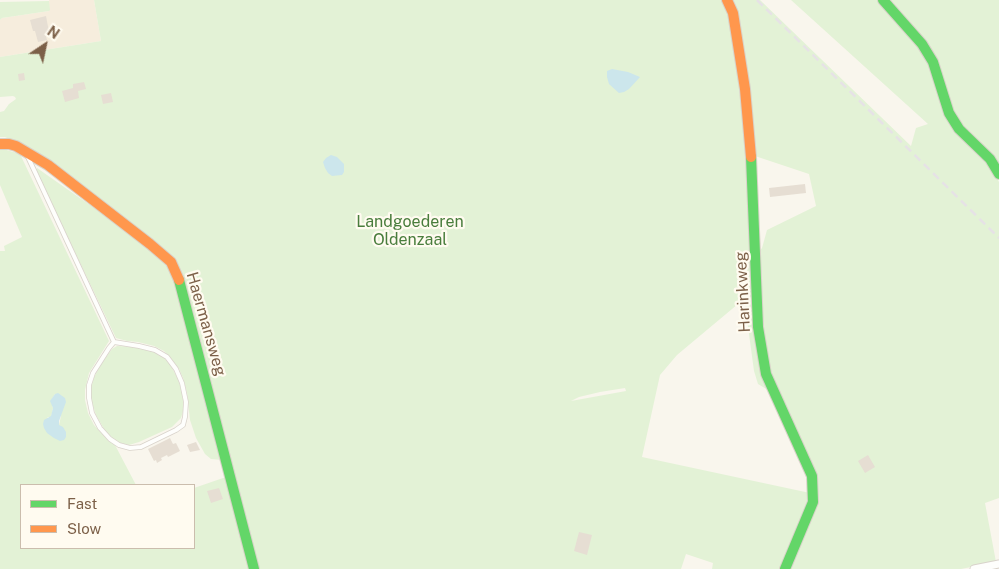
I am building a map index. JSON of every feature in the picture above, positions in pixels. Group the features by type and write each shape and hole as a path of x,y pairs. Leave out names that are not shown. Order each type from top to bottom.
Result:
{"street":[{"name":"Harinkweg","path":"727,0 733,13 745,88 752,175 758,327 766,374 812,476 813,502 785,569"},
{"path":"883,0 922,44 932,62 949,113 959,129 990,159 999,174"},
{"name":"Haermansweg","path":"0,144 16,146 48,165 150,244 170,262 178,276 254,569"},
{"path":"974,569 999,564"}],"lane":[{"path":"25,151 114,342"},
{"path":"114,342 155,350 167,357 176,369 182,383 186,402 183,425 140,447 130,448 110,439 100,428 92,413 89,385 93,373 114,342"}],"shaded area":[{"path":"49,0 94,0 101,41 0,57 0,20 2,18 49,11"}],"green space":[{"name":"Landgoederen Oldenzaal","path":"94,0 725,0 733,27 745,145 751,247 768,390 758,384 754,371 744,297 677,355 660,375 642,457 810,493 810,499 781,569 712,569 713,563 686,554 681,569 257,569 179,268 16,142 0,137 0,112 4,111 16,99 13,96 0,97 0,57 101,41","holes":["625,388 626,391 571,401 600,392"]},
{"path":"732,0 760,0 911,146 916,128 928,124 791,0 880,0 925,56 945,115 991,166 999,182 999,498 985,503 996,562 961,569 789,569 816,499 765,354 757,254 762,248 767,230 816,206 809,174 752,155"},
{"path":"887,0 999,0 999,163 963,128 952,110 932,54"},
{"path":"49,1 49,11 2,18 0,20 0,2"},
{"path":"0,148 20,154 109,341 89,373 85,400 88,413 94,425 115,445 135,484 20,484 20,549 195,549 195,488 226,477 250,569 0,569 0,251 5,251 4,246 22,237 0,185","holes":["55,394 61,416 59,425 47,417 51,417 53,408 51,401"]},
{"path":"37,168 127,231 167,264 172,272 222,460 211,459 205,454 196,438 190,420 183,378 171,359 164,351 154,346 116,338 36,171"},
{"path":"117,346 138,347 163,357 170,364 178,379 184,408 181,418 172,427 129,445 116,442 104,429 96,415 91,400 91,388 94,377 103,361 112,349"}],"water":[{"path":"612,69 628,72 640,77 629,89 619,93 609,84 607,71"},
{"path":"331,155 337,157 344,164 342,175 332,176 325,168 323,162"},
{"path":"58,393 65,398 66,402 59,425 66,432 66,437 60,441 47,433 43,424 44,420 51,416 53,408 50,401"}],"building":[{"path":"46,16 49,32 45,33 47,40 38,42 30,20"},
{"path":"24,73 25,80 19,81 18,74"},
{"path":"84,82 86,89 78,91 79,98 65,102 62,91 73,88 73,84"},
{"path":"111,93 113,102 103,104 101,95"},
{"path":"805,184 806,193 770,197 769,188"},
{"path":"170,438 173,444 176,443 180,451 161,458 162,460 157,463 148,449"},
{"path":"196,442 200,450 190,452 187,445"},
{"path":"868,455 875,467 865,473 858,461"},
{"path":"219,488 223,499 211,503 207,491"},
{"path":"579,532 592,535 587,555 574,551"}],"railway":[{"path":"757,0 999,238"}],"traffic: fast":[{"path":"883,0 922,44 933,62 949,113 959,129 990,159 999,174"},
{"path":"751,157 758,327 766,374 812,476 813,502 785,569"},
{"path":"179,280 254,569"}],"traffic: slow":[{"path":"727,0 733,13 745,89 751,157"},
{"path":"0,144 16,146 48,165 171,262 179,280"}]}
